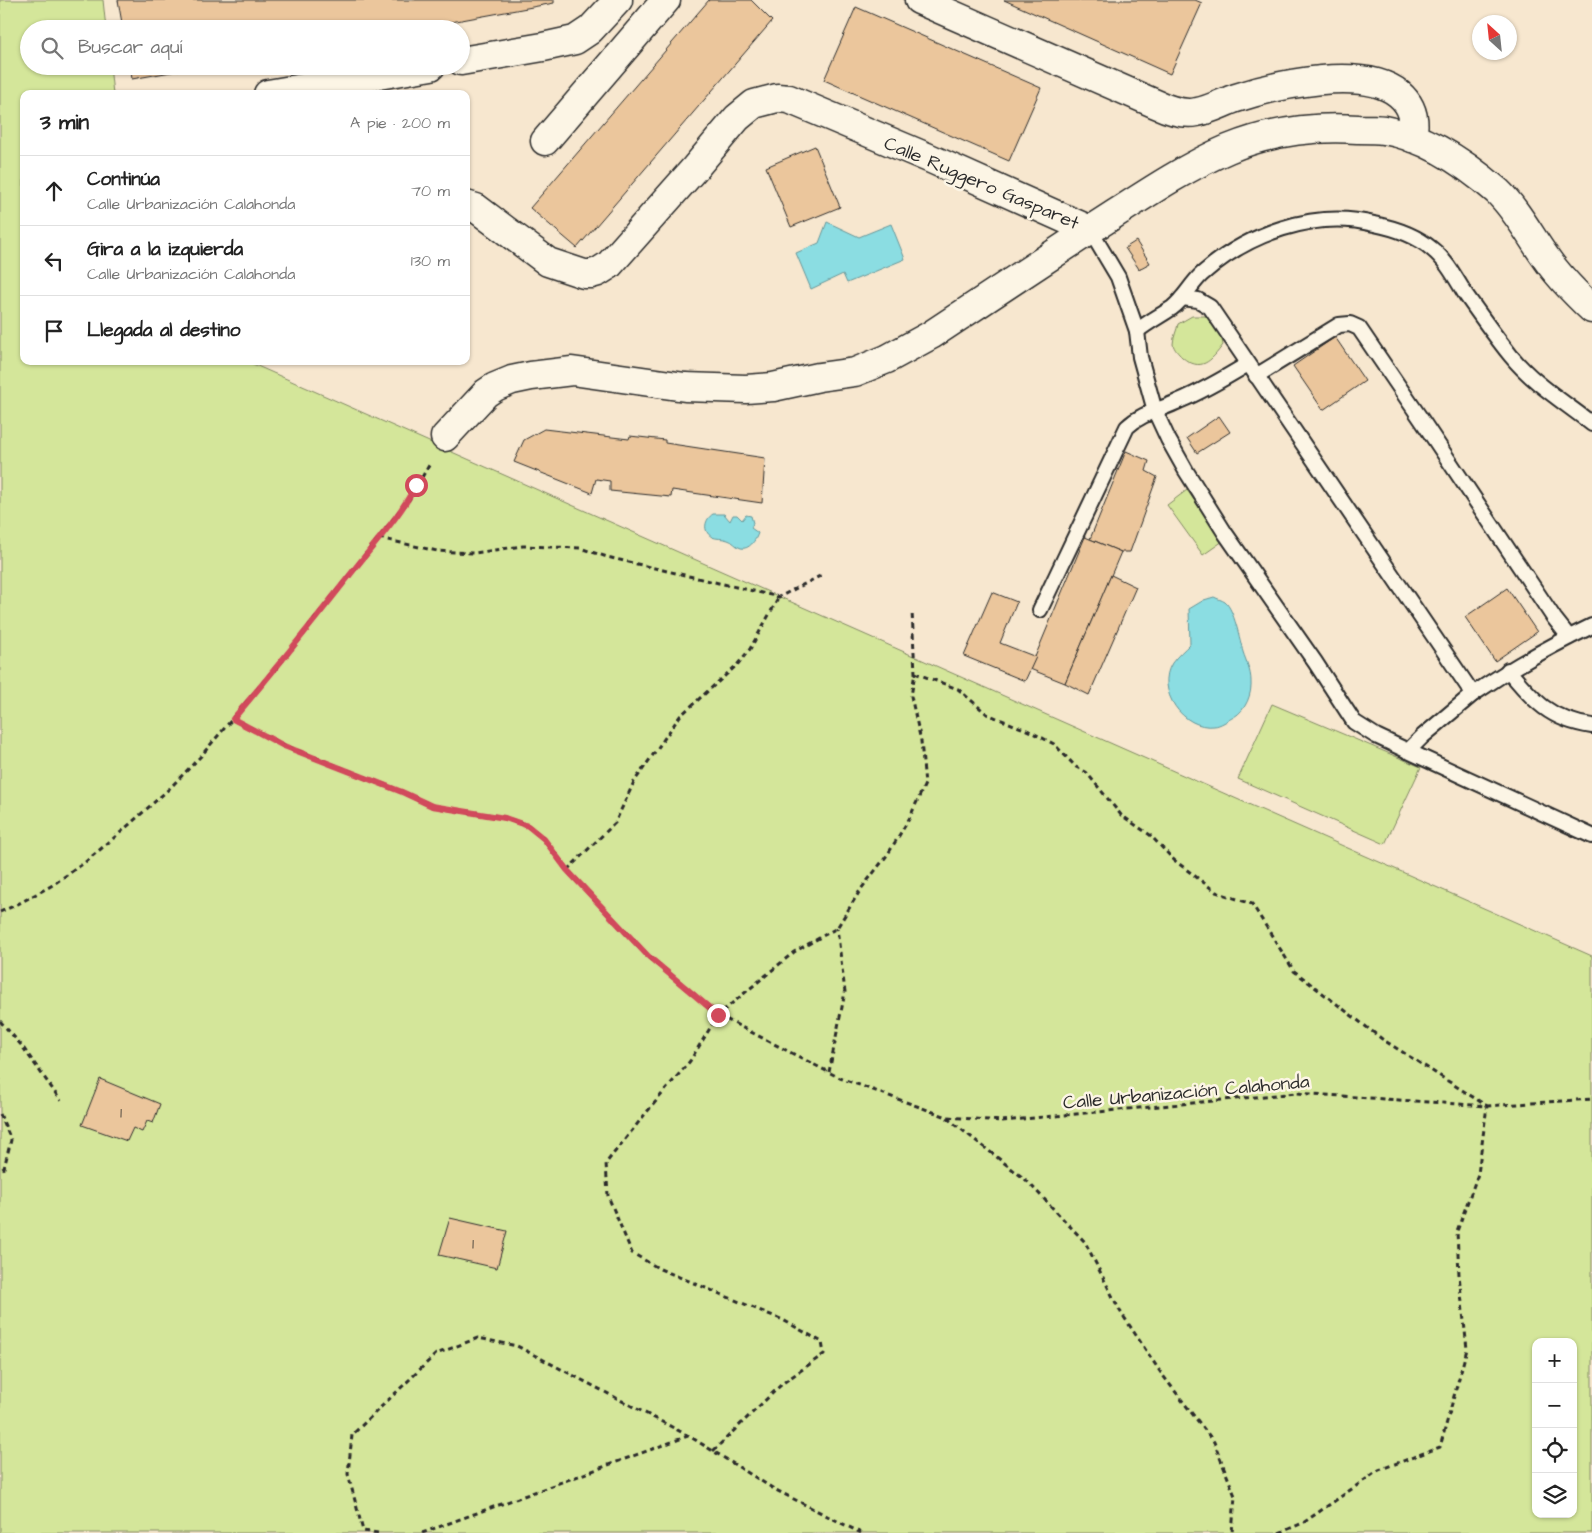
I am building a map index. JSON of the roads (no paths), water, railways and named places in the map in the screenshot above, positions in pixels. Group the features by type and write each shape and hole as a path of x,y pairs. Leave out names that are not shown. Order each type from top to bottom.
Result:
{"street":[{"path":"470,59 575,40 590,30 618,0"},
{"path":"545,141 666,0"},
{"path":"919,0 1167,109 1182,112 1198,112 1237,98 1287,84 1348,79 1381,83 1397,92 1411,108 1415,122 1412,138"},
{"path":"291,90 379,75"},
{"name":"Calle Ruggero Gasparet","path":"470,206 476,208 548,262 584,274 598,272 609,265 737,118 754,104 777,98 788,99 929,158 1090,230 1200,163 1228,149 1260,139 1308,129 1384,130 1412,138 1440,151 1476,175 1497,192 1510,206 1551,265 1592,308"},
{"path":"445,437 491,390 512,380 531,376 572,372 685,387 746,389 773,387 819,377 855,372 887,359 932,335 1090,230"}],"lane":[{"path":"1137,331 1172,307 1201,276 1231,253 1267,234 1304,223 1329,220 1362,221 1391,228 1412,236 1432,249 1447,265 1466,295 1512,356 1532,378 1592,424"},
{"path":"1090,230 1118,277 1137,331 1140,357 1155,411 1173,447 1225,533 1315,662 1354,722 1376,736 1592,836"},
{"path":"1182,298 1198,300 1210,307 1473,694"},
{"path":"1256,376 1339,325 1350,324 1359,328 1568,637"},
{"path":"1040,610 1127,427 1136,418 1145,413 1155,411 1223,379 1248,364"},
{"path":"1408,751 1473,694 1508,670 1592,626"},
{"path":"1508,670 1526,691 1554,715 1574,724 1592,726"}],"water":[{"path":"827,222 859,237 891,224 905,259 847,283 843,274 811,289 796,253 819,243"},
{"path":"713,514 724,514 730,521 733,515 737,515 742,520 746,515 751,516 753,523 751,528 758,533 756,539 752,544 744,548 726,539 712,537 707,532 706,525 708,519"},
{"path":"1214,597 1225,602 1231,611 1251,677 1251,686 1247,701 1238,714 1219,725 1203,726 1192,722 1175,706 1167,685 1172,663 1190,644 1189,609 1204,600"}]}
